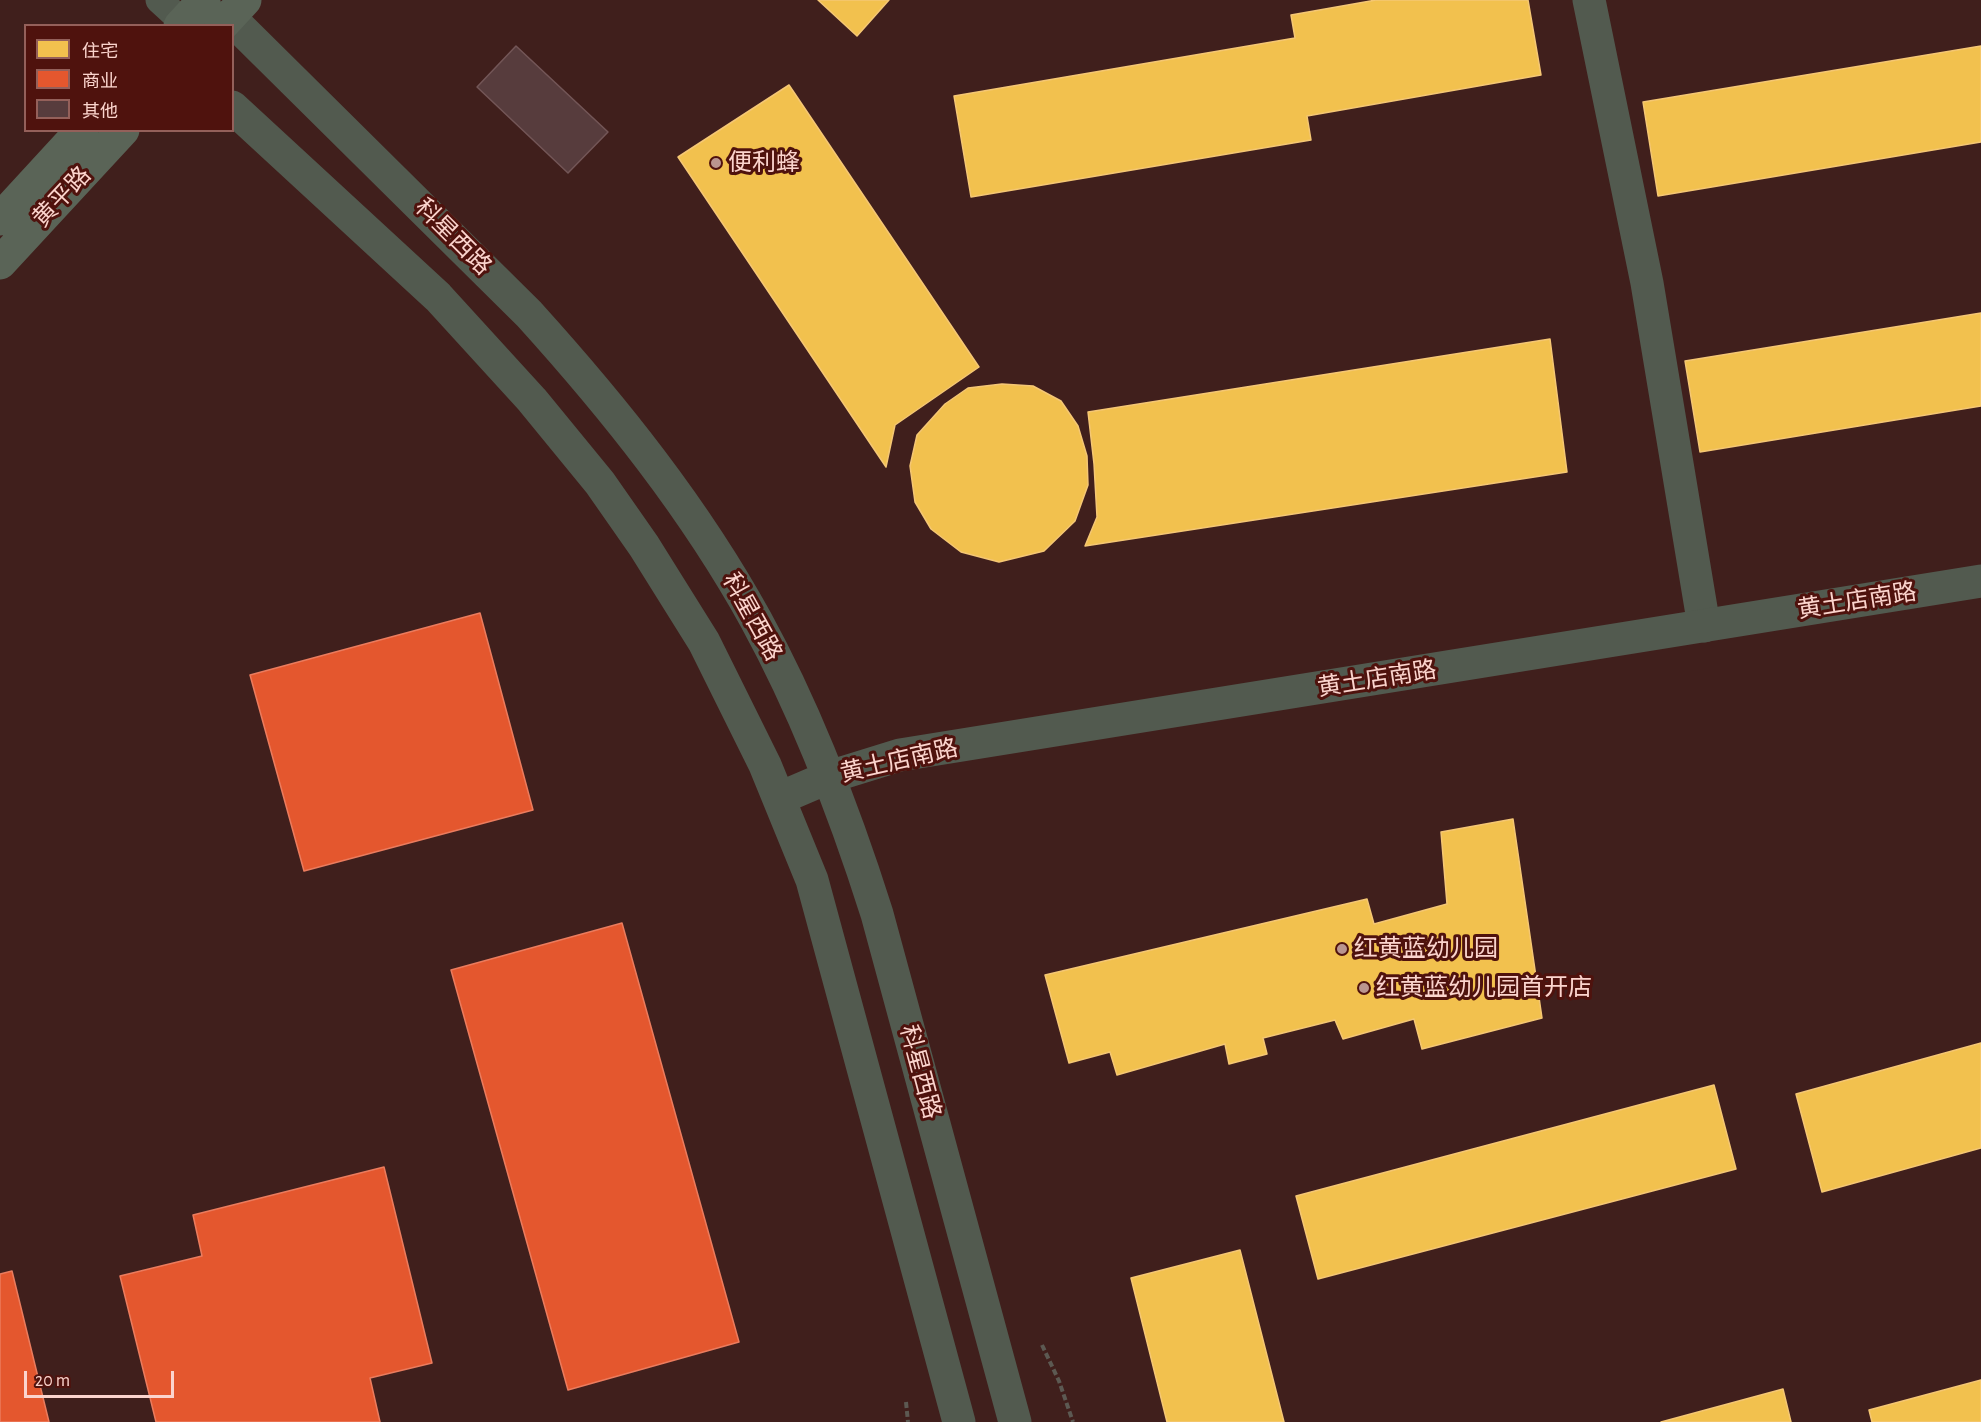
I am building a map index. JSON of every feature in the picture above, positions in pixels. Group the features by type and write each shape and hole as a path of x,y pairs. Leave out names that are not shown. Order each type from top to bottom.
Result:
{"main road":[{"name":"黄平路","path":"0,219 80,132"},
{"name":"黄平路","path":"0,263 121,132"}],"street":[{"path":"1589,0 1647,283 1704,626"},
{"name":"科星西路","path":"234,43 530,314 576,366 645,452 688,511 756,620 791,690 829,777 861,863 877,914 1015,1422"},
{"path":"234,109 438,297 532,400 600,483 644,546 704,642 780,798 812,880 959,1422"},
{"name":"黄土店南路","path":"780,798 829,777 900,755 1981,581"}],"lane":[{"path":"159,0 206,17"}],"building: 住宅":[{"path":"818,0 889,0 857,36"},
{"path":"1376,0 1528,0 1541,75 1307,116 1311,140 971,197 954,96 1295,38 1291,15"},
{"path":"1981,46 1981,142 1658,196 1643,102"},
{"path":"789,85 979,367 895,425 886,467 678,157"},
{"path":"1981,313 1981,406 1700,452 1685,361"},
{"path":"1550,339 1567,472 1085,546 1097,517 1088,412"},
{"path":"1002,384 1033,386 1061,401 1078,426 1087,456 1088,485 1075,521 1044,551 999,562 961,552 931,529 915,502 910,466 917,435 945,404 968,388"},
{"name":"红黄蓝幼儿园","path":"1513,819 1542,1018 1422,1049 1414,1019 1343,1039 1335,1020 1263,1038 1267,1054 1229,1064 1225,1044 1117,1075 1110,1052 1069,1063 1045,975 1367,899 1374,924 1447,904 1441,832"},
{"path":"1981,1043 1981,1148 1822,1192 1796,1094"},
{"path":"1714,1085 1736,1169 1318,1279 1296,1196"},
{"path":"1240,1250 1284,1422 1167,1422 1131,1278"},
{"path":"1981,1380 1981,1422 1872,1422 1869,1410"},
{"path":"1783,1389 1791,1422 1661,1422"}],"building: 商业":[{"path":"480,613 533,810 304,871 250,675"},
{"path":"622,923 739,1342 568,1390 451,970"},
{"path":"384,1167 432,1363 370,1378 380,1422 156,1422 120,1276 202,1256 193,1215"},
{"path":"12,1271 49,1422 0,1422 0,1274"}],"building: 其他":[{"path":"516,46 608,132 568,173 477,87"}],"place":[{"name":"便利蜂","path":"716,163"},
{"name":"红黄蓝幼儿园","path":"1342,949"},
{"name":"红黄蓝幼儿园首开店","path":"1364,988"}]}
